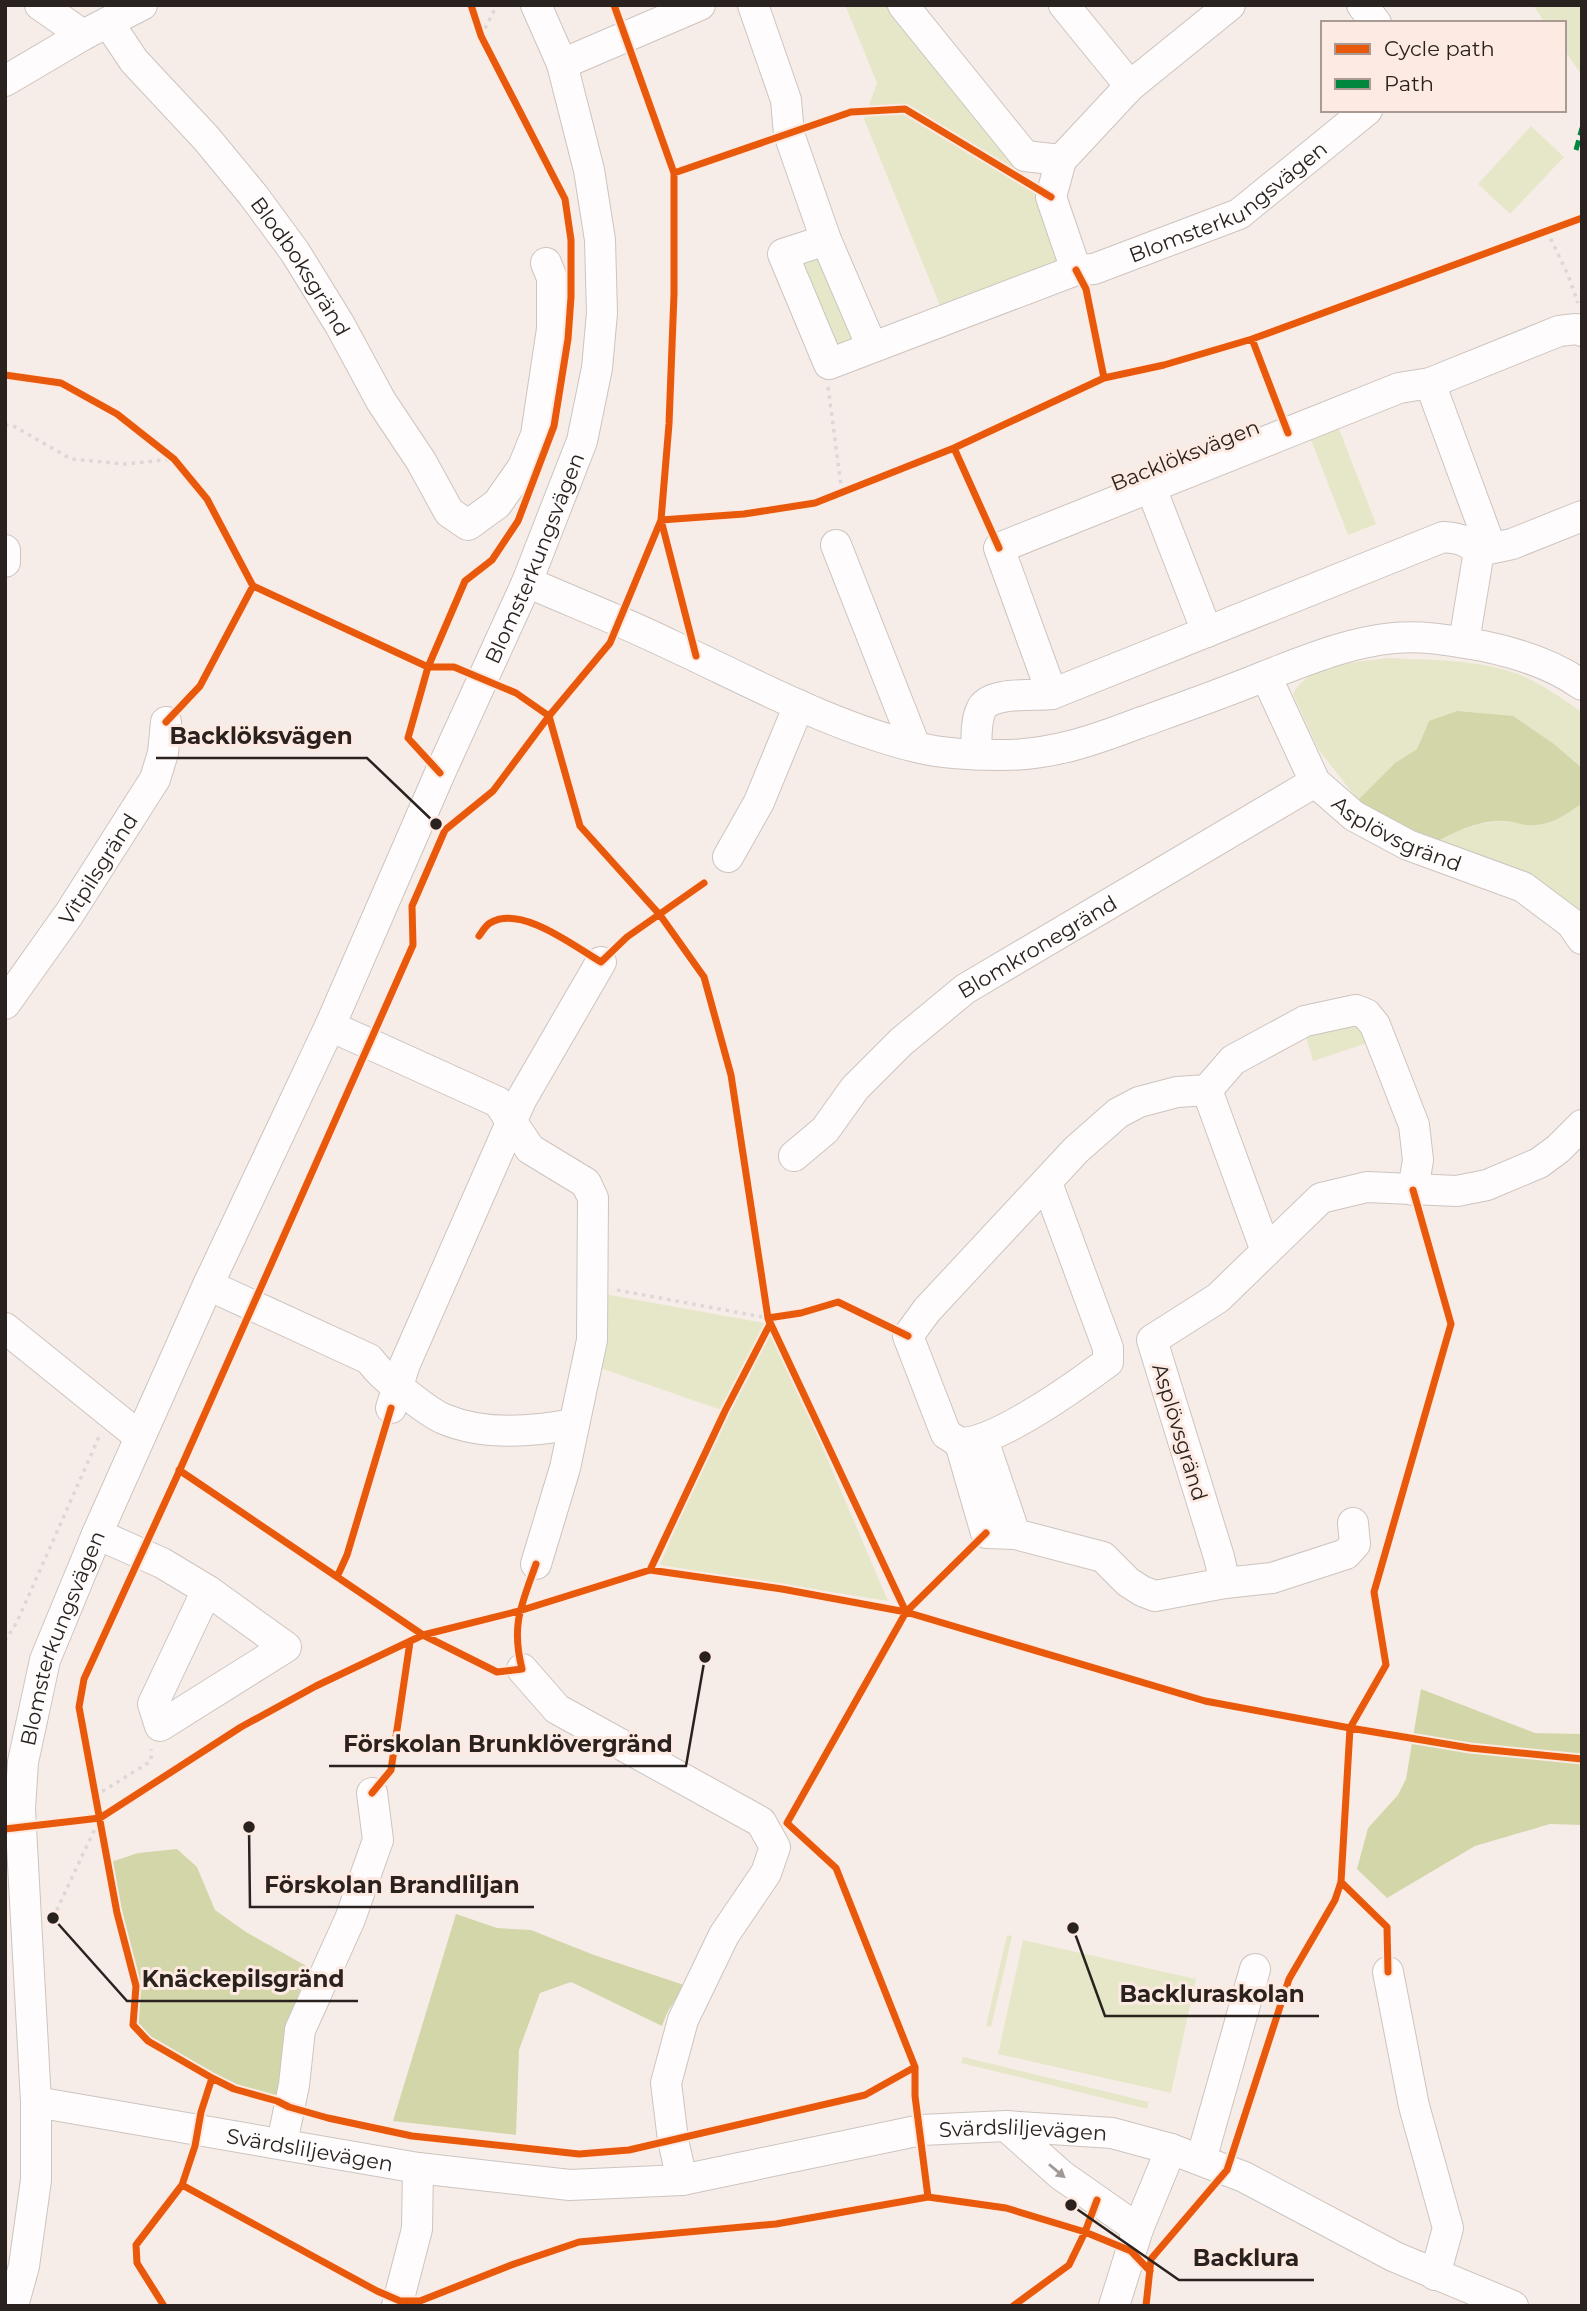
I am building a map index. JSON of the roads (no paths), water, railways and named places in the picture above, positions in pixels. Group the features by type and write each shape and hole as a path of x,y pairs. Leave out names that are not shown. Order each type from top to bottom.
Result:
{"street":[{"path":"40,5 96,29"},
{"path":"5,81 142,5"},
{"name":"Blomsterkungsvägen","path":"13,2306 15,2264 36,2180 36,2102 20,1809 23,1762 46,1660 140,1437 330,1026 471,702 527,582 582,442 597,368 603,313 600,240 589,170 562,64 536,5"},
{"path":"562,64 700,5"},
{"path":"753,5 786,100 789,134 826,240 872,347"},
{"path":"903,5 1025,156 1061,160"},
{"path":"1064,5 1130,86"},
{"path":"1076,270 1051,197 1061,160 1130,86 1230,5"},
{"path":"1362,5 1374,21"},
{"name":"Blodboksgränd","path":"96,29 134,61 206,138 253,195 295,252 449,512 468,526 497,504 523,467 536,435 552,329 552,278 546,263"},
{"name":"Blomsterkungsvägen","path":"826,240 783,254 829,363 1076,270 1094,269 1238,214 1365,112"},
{"name":"Backlöksvägen","path":"1041,695 999,548 1399,388 1430,383 1559,331 1576,328 1582,331"},
{"path":"1430,383 1485,550 1464,642"},
{"name":"Backlöksvägen","path":"1151,488 1207,632"},
{"path":"976,754 978,719 982,706 991,699 1002,696 1041,695 1443,537 1458,538 1485,550 1512,544 1582,516"},
{"path":"836,545 915,746"},
{"path":"5,550 5,562"},
{"path":"527,582 638,629 771,694 841,722 915,746 976,754 1034,755 1061,750 1095,740 1304,660 1395,638 1464,642 1520,656 1547,666 1582,685"},
{"name":"Asplövsgränd","path":"1266,676 1315,782 1354,816 1408,845 1524,887 1571,923 1582,939"},
{"path":"728,857 759,802 799,705"},
{"name":"Vitpilsgränd","path":"5,1004 69,914 155,779 163,753 166,722"},
{"name":"Blomkronegränd","path":"793,1156 825,1130 855,1088 901,1042 965,989 1315,782"},
{"path":"391,1391 521,1100 601,962"},
{"path":"1047,1183 1108,1348 1108,1362 1075,1387 971,1442 946,1434 908,1336 927,1310 1076,1150 1118,1113 1139,1102 1177,1092 1208,1090 1233,1060 1305,1021 1356,1010 1366,1014 1375,1025 1414,1125 1418,1160 1413,1190"},
{"path":"330,1026 498,1102 530,1149 586,1183 593,1198 592,1340 565,1468 536,1564"},
{"path":"1208,1090 1266,1251"},
{"name":"Asplövsgränd","path":"1225,1583 1152,1340 1217,1298 1321,1198 1367,1187 1457,1191 1487,1185 1539,1163 1582,1125"},
{"path":"208,1285 369,1359 391,1391 445,1419 481,1429 545,1429 573,1424"},
{"path":"5,1328 140,1437"},
{"path":"971,1442 986,1533 1015,1534 1090,1552 1103,1558 1128,1582 1155,1596 1225,1583 1272,1578 1346,1554 1355,1544 1353,1523"},
{"path":"97,1534 162,1563 207,1590 286,1647 160,1726 153,1704 207,1590"},
{"path":"522,1669 557,1709 761,1822 775,1847 766,1873 724,1935 683,2020 666,2084 673,2140 682,2180"},
{"path":"282,2143 294,2085 300,2030 350,1919 378,1840 372,1793"},
{"path":"1200,2160 1255,1969"},
{"path":"1388,1972 1414,2106 1448,2228 1435,2274"},
{"name":"Svärdsliljevägen","path":"36,2102 418,2168 570,2185 682,2180 921,2130 1006,2126 1112,2133 1171,2149 1244,2177 1395,2257 1513,2306"},
{"path":"1006,2126 1061,2175 1138,2229"},
{"path":"1114,2306 1138,2229 1171,2149"},
{"name":"Svärdsliljevägen","path":"397,2306 417,2229 418,2168"}],"place":[{"name":"Backlöksvägen","path":"436,824"},
{"name":"Förskolan Brunklövergränd","path":"705,1657"},
{"name":"Förskolan Brandliljan","path":"249,1827"},
{"name":"Knäckepilsgränd","path":"53,1918"},
{"name":"Backluraskolan","path":"1073,1928"},
{"name":"Backlura","path":"1071,2205"}]}
